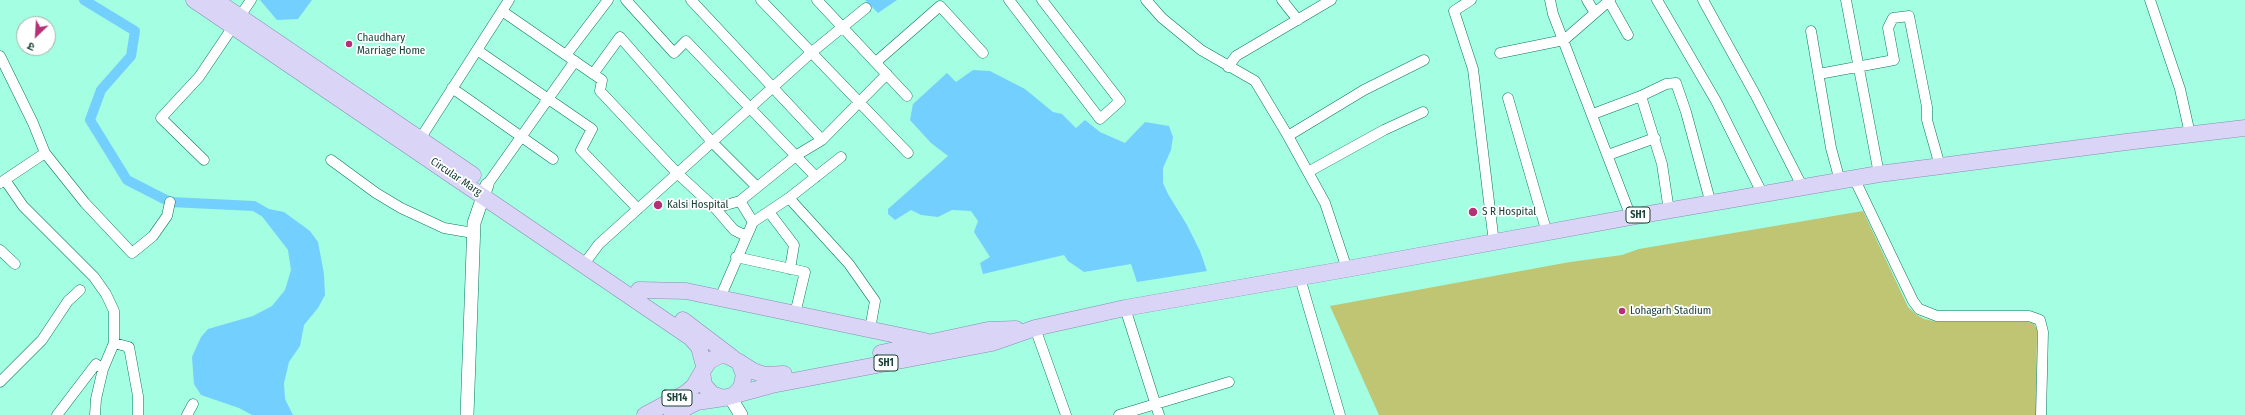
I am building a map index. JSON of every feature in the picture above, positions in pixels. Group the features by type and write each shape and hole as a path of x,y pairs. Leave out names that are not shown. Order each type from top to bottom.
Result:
{"main road":[{"name":"Circular Marg","path":"194,0 236,21 420,139 485,190"},
{"name":"Circular Marg","path":"215,0 236,21 587,260 691,338 702,353 703,369"},
{"name":"SH1","path":"730,396 992,343 1035,328 1125,308 1494,243 1631,216 1711,204 1879,174 2245,128"},
{"name":"Circular Marg","path":"587,260 639,290 714,341 737,360"},
{"path":"639,290 686,291 931,342"},
{"name":"SH1","path":"737,360 753,371 765,375 777,375 988,330 1035,328"},
{"path":"721,355 737,360 744,375 741,388 730,396 712,394 704,385 703,369 714,357 721,355"},
{"name":"SH14","path":"645,415 686,393 694,386 703,369"},
{"name":"SH14","path":"672,415 697,402 730,396"}],"street":[{"path":"204,160 161,118 199,77 251,0"},
{"path":"420,139 509,0"},
{"path":"466,415 474,223 485,190 548,97 608,0"},
{"path":"626,0 674,53 686,41 797,155 816,177"},
{"path":"691,0 822,140"},
{"path":"761,0 908,152"},
{"path":"817,0 907,96"},
{"path":"1009,0 1100,119 1120,101 1042,0"},
{"path":"1146,0 1180,35 1228,67 1255,81 1288,136 1325,203 1347,269"},
{"path":"1282,0 1298,20"},
{"path":"1228,67 1236,56 1331,0"},
{"path":"1472,0 1454,11 1473,69 1494,243"},
{"path":"1550,0 1553,14 1631,216"},
{"path":"1587,0 1595,13"},
{"path":"1500,53 1564,40 1610,0 1628,35"},
{"path":"1657,0 1716,101 1763,195"},
{"path":"1703,0 1756,96 1803,188"},
{"path":"2150,0 2180,89 2190,134"},
{"path":"1849,1 1859,68 1879,174"},
{"path":"876,62 940,6 983,53"},
{"path":"587,260 600,244 772,87 866,8"},
{"path":"502,11 602,80 600,91 677,173 715,208 734,230 746,236"},
{"path":"1819,74 1859,68 1894,60 1888,28 1893,18 1909,16 1927,106 1928,120 1940,166"},
{"path":"1811,31 1831,148 1913,301 1919,309 1927,314 1937,316 2029,316 2040,320 2043,332 2041,415"},
{"path":"594,74 620,37 712,142 757,188"},
{"path":"477,50 548,97 592,129 581,150 638,209"},
{"path":"0,56 27,110 45,153 85,203 132,253 153,236 167,216 170,202"},
{"path":"1288,136 1364,90 1424,60"},
{"path":"715,208 740,202 797,155 822,140 887,74"},
{"path":"1592,114 1641,96 1666,84 1676,83 1686,112 1711,204"},
{"path":"452,88 553,159"},
{"path":"1641,96 1662,164 1669,211"},
{"path":"1508,98 1547,233"},
{"path":"1308,172 1384,130 1423,112"},
{"path":"1608,155 1655,138"},
{"path":"45,153 2,182 83,265 106,294 114,311 114,343 103,369 96,399 95,415"},
{"path":"720,298 736,257 753,222 789,198 841,157"},
{"path":"331,160 376,193 401,208 444,228 474,234"},
{"path":"789,198 849,264 875,301 870,330"},
{"path":"740,202 753,222"},
{"path":"768,212 794,245 790,269"},
{"path":"0,250 15,264"},
{"path":"736,257 805,272 795,314"},
{"path":"1300,278 1340,415"},
{"path":"0,382 42,340 68,301 80,290"},
{"path":"1125,308 1159,415"},
{"path":"1035,328 1066,415"},
{"path":"114,343 129,346 138,396 138,415"},
{"path":"57,415 96,364 103,369"},
{"path":"1119,415 1229,382"},
{"path":"730,396 741,415"},
{"path":"187,415 192,404"}],"green space":[{"name":"Lohagarh Stadium","path":"1863,211 1908,307 1917,315 1924,319 1938,322 2028,322 2034,324 2037,329 2036,415 1379,415 1330,306 1570,262 1622,255 1639,249"}],"water":[{"path":"260,0 312,0 298,19 277,20"},
{"path":"865,0 897,0 878,13"},
{"path":"973,70 990,71 1025,89 1053,112 1062,114 1076,128 1085,120 1100,132 1125,143 1145,122 1169,126 1173,137 1171,150 1163,168 1163,183 1200,251 1207,271 1137,282 1131,264 1084,272 1068,261 1064,255 983,274 980,263 990,257 974,232 978,221 971,211 952,210 938,217 921,215 911,210 895,220 888,214 888,209 948,156 931,143 910,120 913,104 947,73 956,82"},
{"path":"254,206 284,212 310,231 318,242 324,274 325,295 318,308 304,325 300,346 289,362 284,383 285,399 293,415 252,415 239,408 201,395 194,384 192,357 201,337 208,329 253,316 272,306 285,290 291,270 288,250"}],"waterway":[{"path":"84,0 135,31 131,56 101,90 90,120 127,180 170,202 254,206 266,213"}],"place":[{"name":"Chaudhary Marriage Home","path":"349,44"},
{"name":"Kalsi Hospital","path":"658,205"},
{"name":"S R Hospital","path":"1473,212"},
{"name":"Lohagarh Stadium","path":"1622,311"}]}
